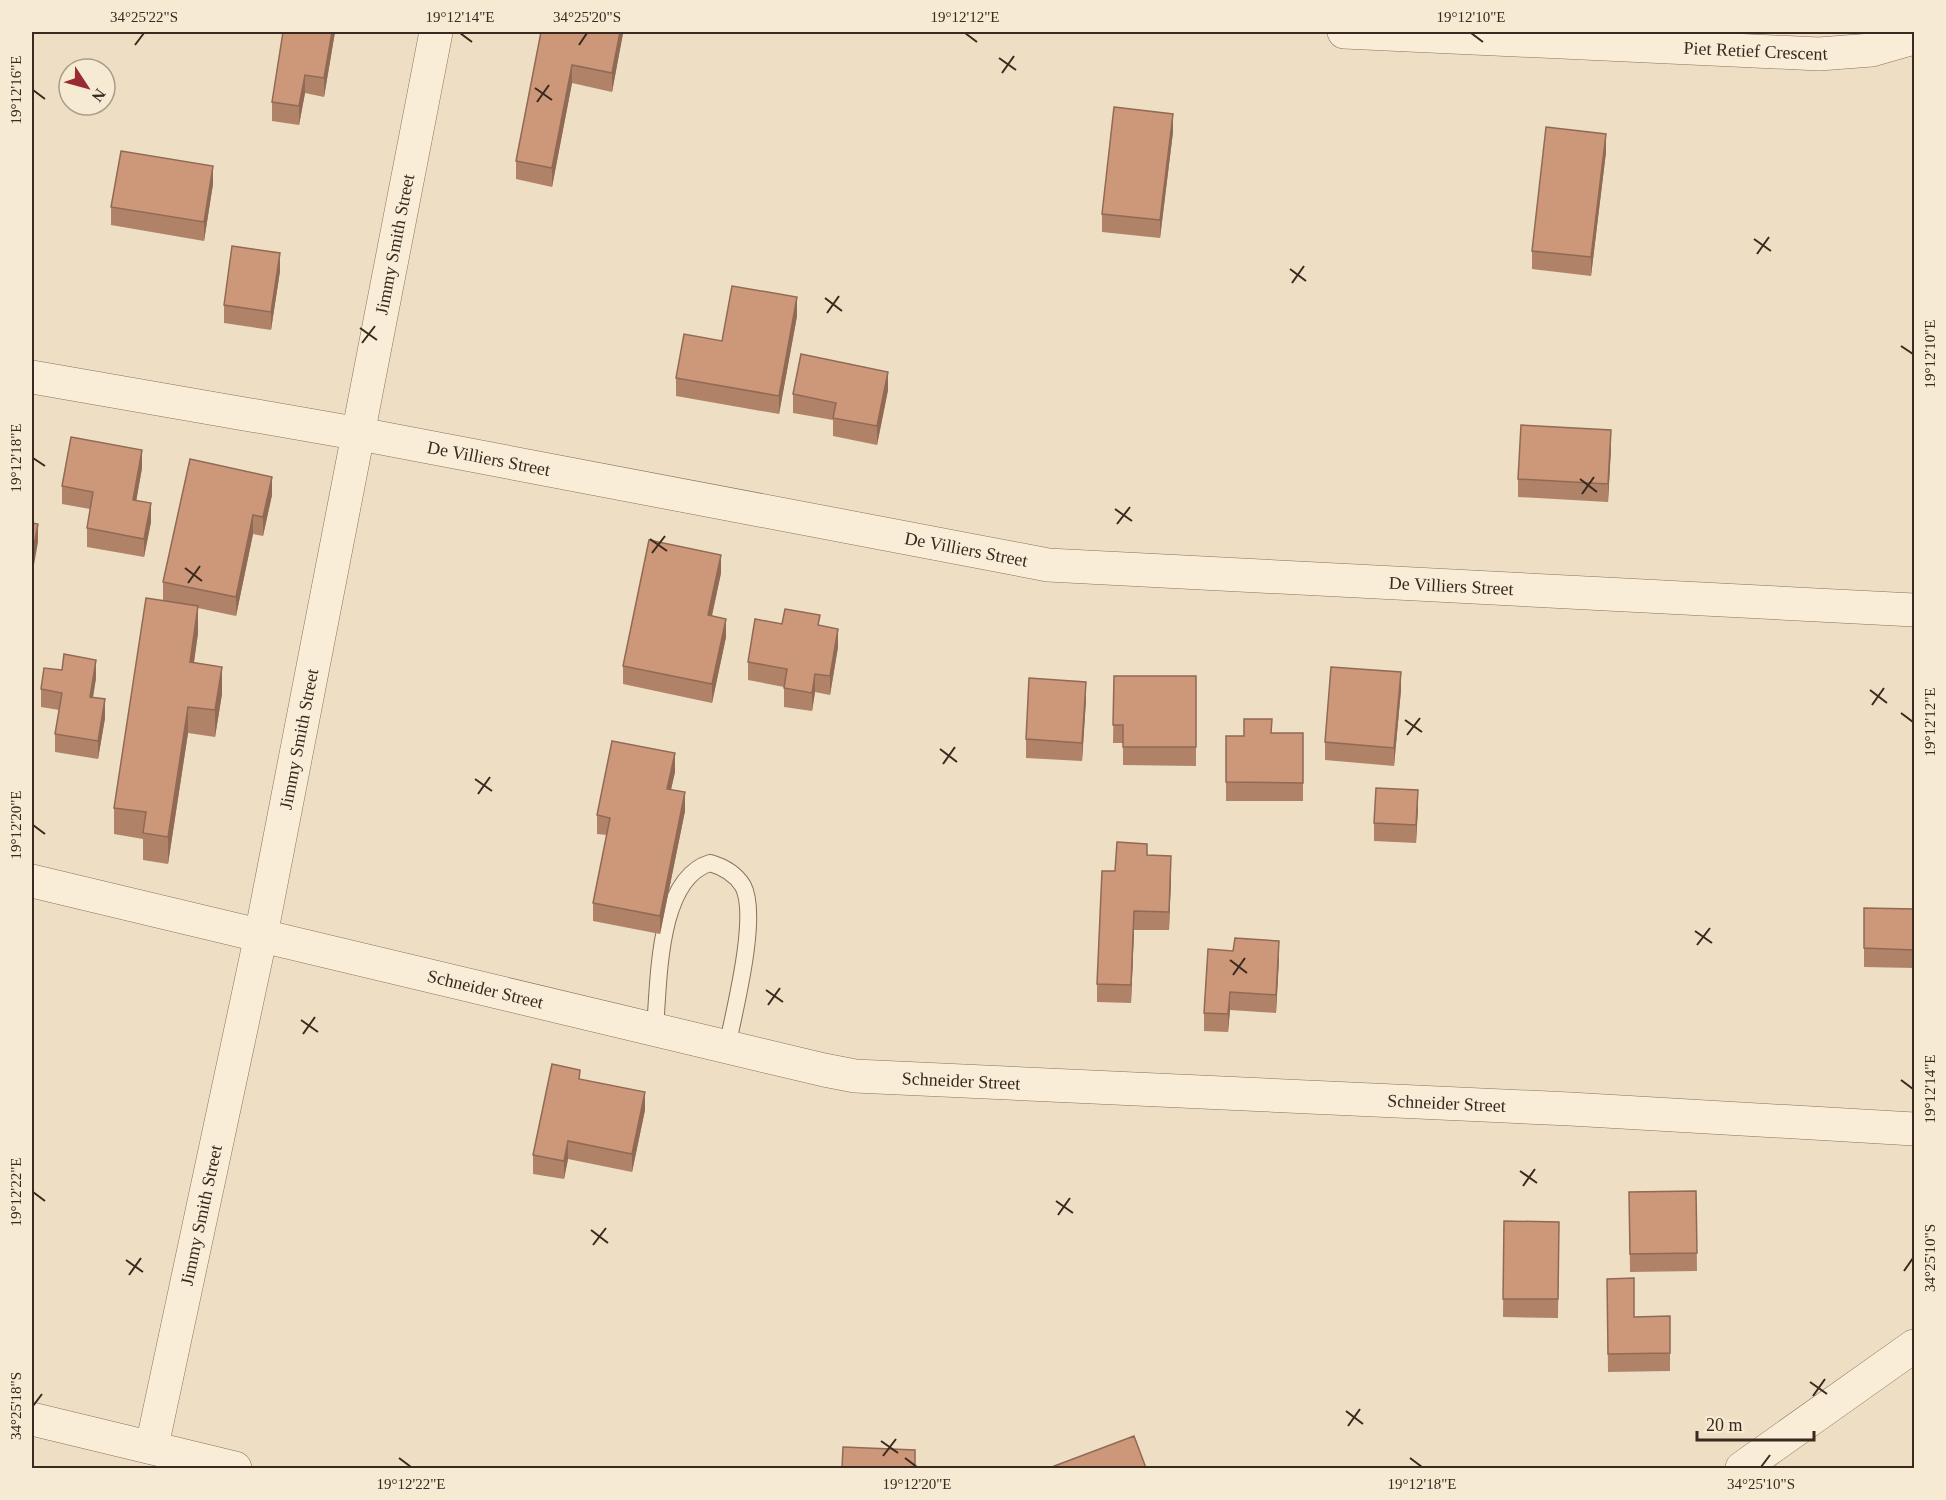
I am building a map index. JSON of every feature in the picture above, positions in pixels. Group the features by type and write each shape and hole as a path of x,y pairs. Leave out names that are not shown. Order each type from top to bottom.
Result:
{"street":[{"name":"Jimmy Smith Street","path":"152,1446 261,935 360,434 436,32"},
{"name":"Piet Retief Crescent","path":"1344,32 1819,54 1872,50 1914,38"},
{"name":"De Villiers Street","path":"32,377 360,434 1048,565 1914,610"},
{"name":"Schneider Street","path":"32,881 655,1028 824,1071 881,1078 1570,1109 1914,1129"},
{"path":"1742,1468 1914,1346"},
{"path":"32,1419 152,1446 235,1468"}],"lane":[{"path":"655,1028 663,939 675,898 692,873 710,863 733,874 743,887 748,902 743,967 727,1047"}],"building":[{"path":"283,32 332,32 324,78 305,75 299,106 272,102"},
{"path":"541,32 620,32 612,73 572,65 552,168 516,161"},
{"path":"1114,107 1173,114 1160,220 1102,214"},
{"path":"1546,127 1606,134 1591,257 1532,251"},
{"path":"121,151 213,166 204,222 111,207"},
{"path":"232,246 280,253 271,312 224,305"},
{"path":"732,286 797,297 779,396 676,378 684,334 722,341"},
{"path":"801,354 888,372 877,426 833,418 836,403 793,394"},
{"path":"1521,425 1611,430 1608,484 1518,479"},
{"path":"71,437 142,450 133,500 151,503 144,539 87,528 93,492 62,486"},
{"path":"190,459 272,477 263,517 253,515 236,597 163,582"},
{"path":"32,523 38,524 32,557"},
{"path":"649,540 721,555 708,615 726,619 712,684 623,666"},
{"path":"146,598 198,606 190,662 222,667 215,710 188,707 168,837 143,833 146,812 114,808"},
{"path":"785,609 820,615 818,625 838,629 830,676 815,674 812,693 784,688 787,669 748,662 755,619 782,624"},
{"path":"64,654 96,660 90,697 105,699 98,741 55,734 62,693 41,689 44,668 62,670"},
{"path":"1331,667 1401,672 1394,748 1325,742"},
{"path":"1114,676 1196,676 1196,747 1123,747 1123,725 1113,725"},
{"path":"1029,678 1086,682 1082,743 1026,739"},
{"path":"1244,719 1272,719 1271,733 1303,733 1303,783 1226,782 1226,736 1244,736"},
{"path":"612,741 675,753 667,789 685,792 660,916 593,903 610,818 597,815"},
{"path":"1376,788 1418,790 1416,825 1374,823"},
{"path":"1117,842 1147,844 1147,855 1171,856 1169,912 1134,911 1131,985 1097,984 1102,871 1115,871"},
{"path":"1864,908 1914,909 1914,950 1864,948"},
{"path":"1235,938 1279,941 1276,995 1230,992 1228,1014 1204,1013 1208,949 1233,951"},
{"path":"552,1064 580,1070 579,1079 645,1092 632,1154 568,1141 564,1161 533,1155"},
{"path":"1696,1191 1697,1253 1630,1254 1629,1192"},
{"path":"1504,1221 1559,1222 1558,1299 1503,1299"},
{"path":"1634,1278 1634,1317 1670,1316 1670,1353 1608,1354 1607,1279"},
{"path":"1134,1436 1146,1468 1049,1468"},
{"path":"843,1447 915,1450 915,1468 842,1468"}]}
